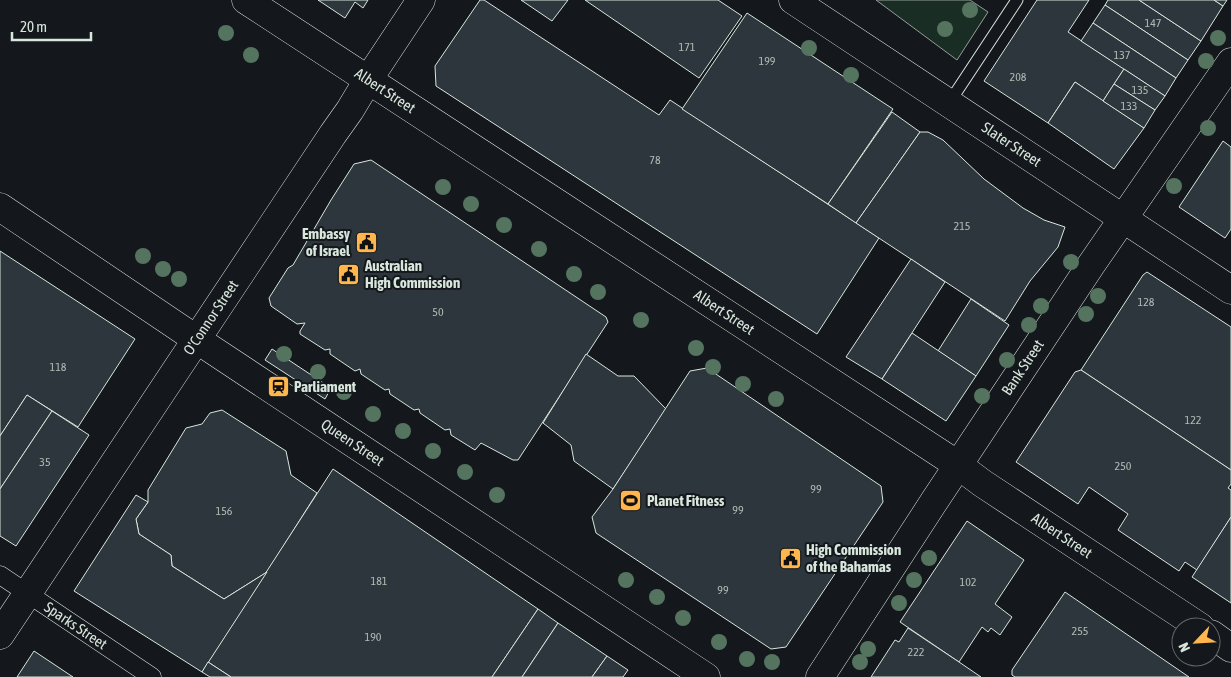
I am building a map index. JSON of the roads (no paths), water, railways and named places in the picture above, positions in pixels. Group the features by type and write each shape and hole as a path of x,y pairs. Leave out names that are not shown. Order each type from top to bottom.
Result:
{"main road":[{"name":"Albert Street","path":"246,0 958,465 982,483 1185,617"},
{"name":"O'Connor Street","path":"0,635 422,0"},
{"name":"Slater Street","path":"793,0 1231,290"},
{"name":"Bank Street","path":"820,677 958,465 1231,62"},
{"name":"Queen Street","path":"0,207 706,677"}],"street":[{"name":"Sparks Street","path":"0,575 152,677"}],"lane":[{"path":"949,103 1017,0"}],"place":[{"name":"Embassy of Israel","path":"366,243"},
{"name":"Australian High Commission","path":"349,275"},
{"name":"Parliament","path":"278,387"},
{"name":"Planet Fitness","path":"631,501"},
{"name":"High Commission of the Bahamas","path":"790,559"}]}
